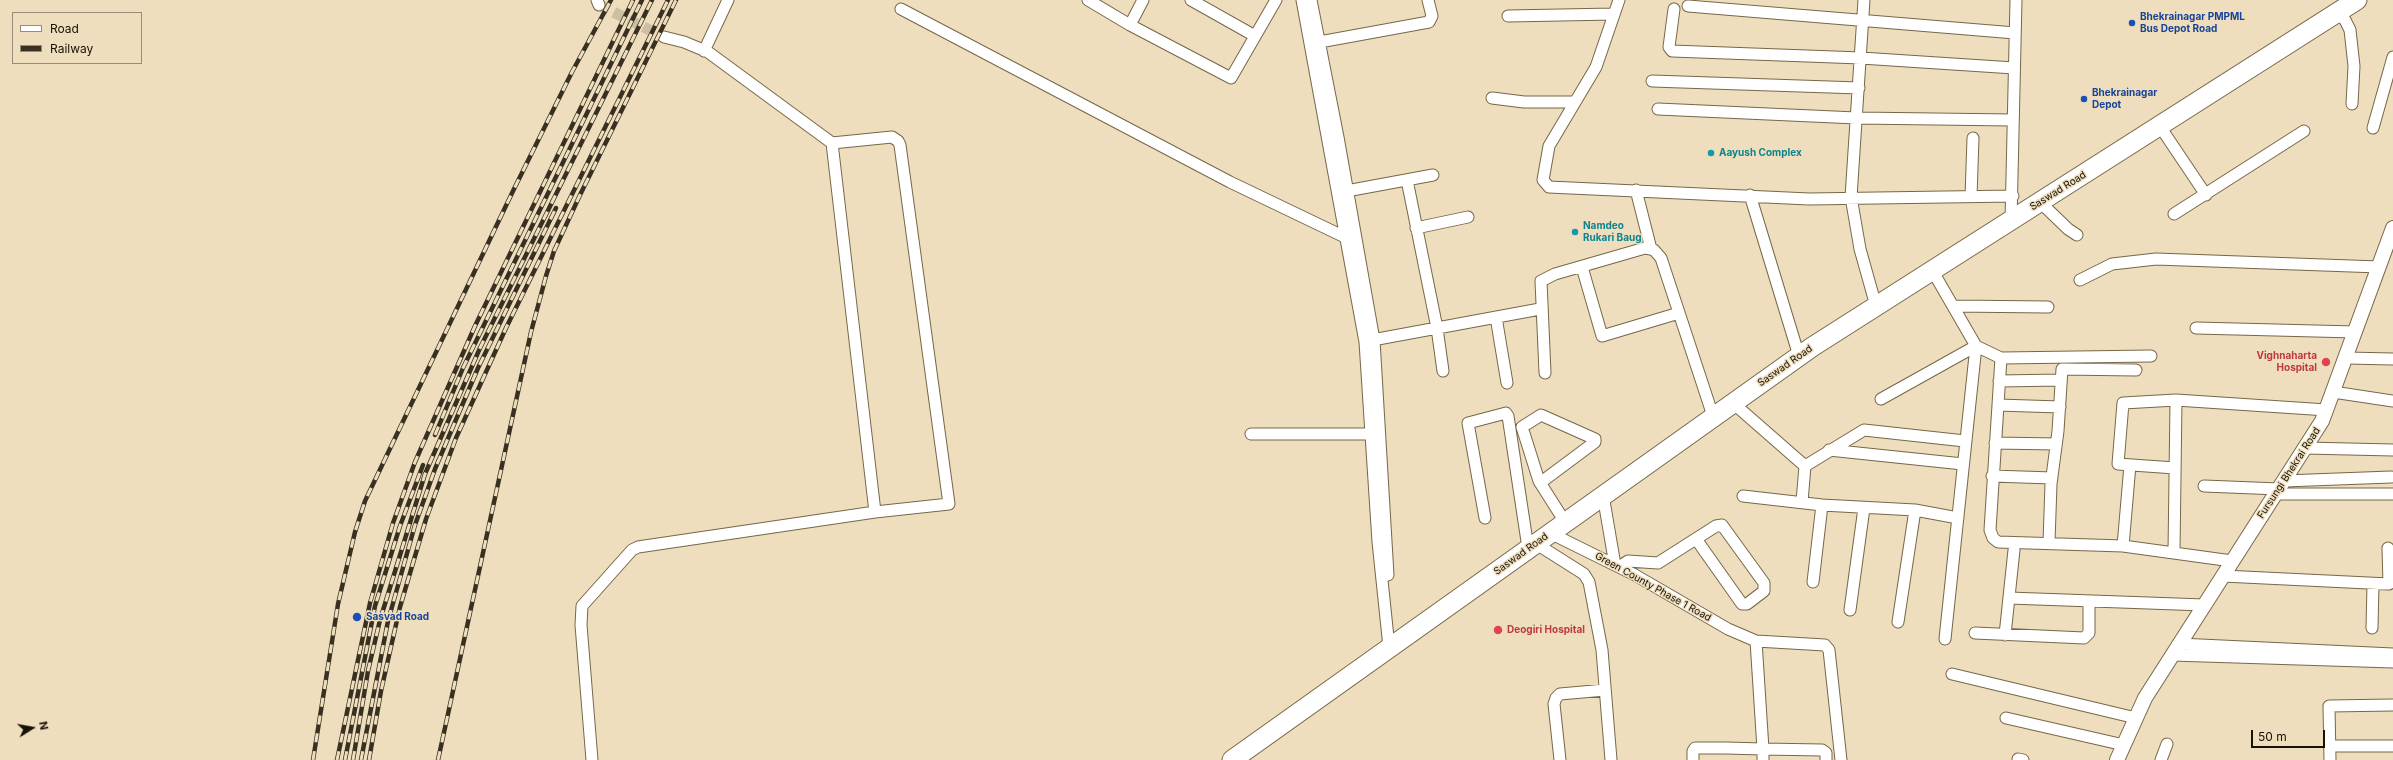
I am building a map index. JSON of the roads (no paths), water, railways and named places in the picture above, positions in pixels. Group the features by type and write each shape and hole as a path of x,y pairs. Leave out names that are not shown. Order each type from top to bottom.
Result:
{"highway":[{"name":"Saswad Road","path":"1232,760 1392,644 1799,356 2347,4"}],"street":[{"path":"704,51 728,0"},
{"path":"1088,0 1231,78 1276,0"},
{"path":"1130,24 1143,0"},
{"path":"1191,0 1255,36"},
{"path":"1302,0 1316,43"},
{"path":"1311,0 1316,43 1369,341 1375,434 1389,583 1392,644"},
{"path":"1316,43 1429,22 1432,16 1428,0"},
{"path":"1619,0 1596,67 1550,146 1543,180 1545,185 1549,187 1750,195 1809,199 1851,197 2013,196"},
{"path":"1864,0 1851,197 1860,249 1876,306"},
{"path":"2011,220 2013,196 2016,0"},
{"path":"2347,4 2345,20 2350,30 2354,66 2352,104"},
{"path":"1688,6 2015,33"},
{"path":"901,9 1230,182 1351,240"},
{"path":"1674,9 1669,47 1672,51 1860,58 2014,68"},
{"path":"1508,16 1614,14"},
{"path":"592,760 581,625 582,606 632,550 646,546 875,512 949,504 900,145 898,141 892,137 832,143 704,51 684,42 664,37"},
{"path":"2373,128 2393,57"},
{"path":"1652,81 1859,88"},
{"path":"1492,98 1524,102 1575,102"},
{"path":"1658,109 1856,118 2013,120"},
{"path":"2159,125 2206,195"},
{"path":"2174,214 2206,195 2304,131"},
{"path":"1972,197 1973,138"},
{"path":"832,143 875,512"},
{"path":"1343,191 1433,175"},
{"path":"1407,180 1437,328 1443,371"},
{"path":"1636,190 1651,249"},
{"path":"1750,195 1799,356"},
{"path":"2040,202 2068,229 2077,234"},
{"path":"1416,228 1468,217"},
{"name":"Fursungi Bhekrai Road","path":"2117,760 2144,698 2305,448 2327,410 2393,228"},
{"path":"1545,373 1541,281 1645,248 1651,249 1661,258 1713,416"},
{"path":"2080,280 2112,264 2156,259 2379,267"},
{"path":"1582,267 1602,336 1680,313"},
{"path":"1932,270 1976,346 2001,358 2151,356"},
{"path":"1952,306 2048,307"},
{"path":"1369,341 1540,309"},
{"path":"1496,318 1507,383"},
{"path":"2196,328 2355,332"},
{"path":"1881,399 1976,346"},
{"path":"1945,639 1976,346"},
{"path":"2001,358 1992,476 1990,530 1993,538 1998,542 2048,542 2122,546 2232,561"},
{"path":"2346,358 2393,359"},
{"path":"2048,542 2062,369 2136,370"},
{"path":"1999,381 2061,380"},
{"path":"2333,392 2393,401"},
{"path":"2175,468 2118,464 2123,403 2176,400 2327,410"},
{"path":"2174,552 2176,400"},
{"path":"1733,403 1804,466"},
{"path":"1998,405 2060,407"},
{"path":"1485,518 1468,423 1506,413 1508,414 1538,541 1584,574 1589,582 1602,650 1611,760"},
{"path":"1540,483 1595,442 1595,440 1541,416 1524,426 1522,429 1540,483 1565,522"},
{"path":"1804,466 1857,433 1870,429 1965,441"},
{"path":"1251,434 1375,434"},
{"path":"1995,443 2056,444"},
{"path":"2305,448 2393,450"},
{"path":"1830,450 1963,464"},
{"path":"2122,546 2130,465"},
{"path":"1802,502 1804,466"},
{"path":"1992,476 2052,478"},
{"path":"2279,488 2391,477"},
{"path":"2204,486 2393,494"},
{"path":"1603,495 1617,566 1628,561 1658,563 1716,526 1724,527 1764,583 1764,591 1748,604 1742,604 1696,539"},
{"path":"1743,496 1822,505 1915,510 1958,518"},
{"path":"1813,582 1822,505"},
{"path":"1850,610 1864,508"},
{"path":"1898,622 1915,510"},
{"name":"Green County Phase 1 Road","path":"1538,541 1617,566 1728,629 1756,641"},
{"path":"2223,576 2389,584 2388,548"},
{"path":"2005,635 2014,550"},
{"path":"2372,628 2373,584"},
{"path":"2009,598 2204,605"},
{"path":"1975,633 2084,638 2089,633 2089,601"},
{"path":"1763,754 1756,641 1820,644 1829,650 1841,760"},
{"path":"2176,650 2393,654"},
{"path":"2176,650 2393,662"},
{"path":"1952,674 2136,718"},
{"path":"1560,760 1554,704 1556,698 1560,694 1605,690"},
{"path":"2330,760 2329,706 2393,705"},
{"path":"2006,718 2124,745"},
{"path":"2161,760 2167,744"},
{"path":"2330,746 2393,746"},
{"path":"1693,760 1693,751 1696,748 1763,754 1822,750 1826,753 1826,760"}],"tunnel":[{"path":"599,5 664,37"}],"railway":[{"path":"313,760 338,604 355,532 365,501 513,191 572,72 611,0"},
{"path":"337,760 370,603 393,523 415,462 475,326 633,0"},
{"path":"435,435 463,368 642,0"},
{"path":"353,760 368,671 380,620 425,474 480,348 652,0"},
{"path":"369,760 381,691 400,607 426,519 456,438 506,328 668,0"},
{"path":"438,760 531,332 546,276 554,251 580,195 676,0"},
{"path":"361,760 388,621 415,525 435,469 478,368 556,208"},
{"path":"345,760 375,606 400,526 423,465"}],"place":[{"name":"Bhekrainagar PMPML Bus Depot Road","path":"2132,23"},
{"name":"Bhekrainagar Depot","path":"2084,99"},
{"name":"Aayush Complex","path":"1711,153"},
{"name":"Namdeo Rukari Baug","path":"1575,232"},
{"name":"Vighnaharta Hospital","path":"2326,362"},
{"name":"Sasvad Road","path":"357,617"},
{"name":"Deogiri Hospital","path":"1498,630"}]}
